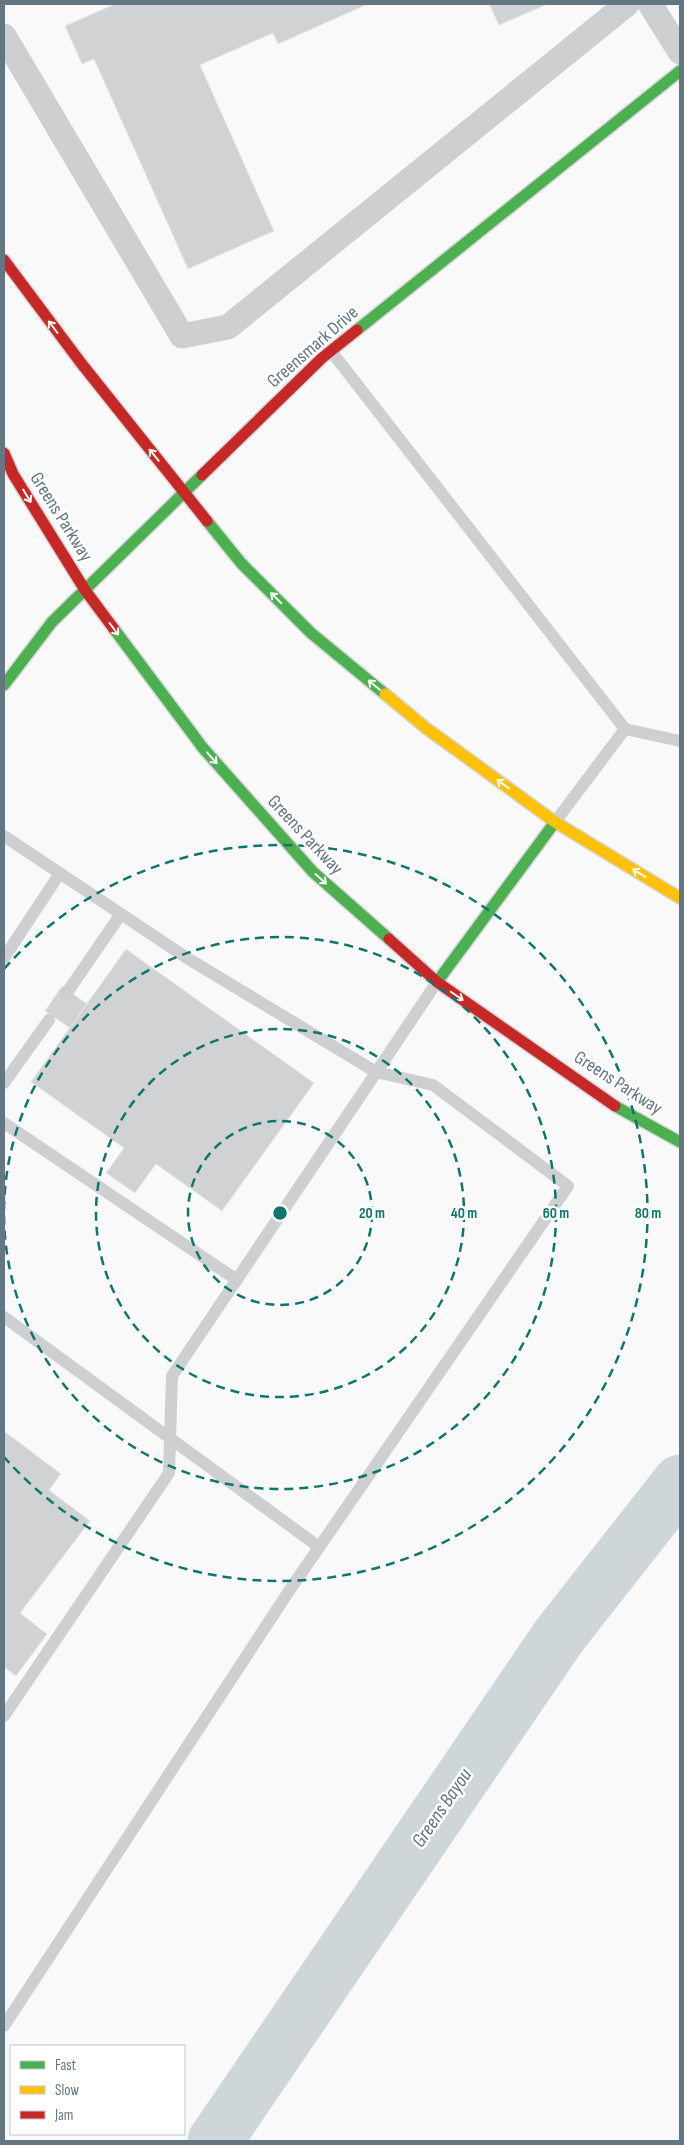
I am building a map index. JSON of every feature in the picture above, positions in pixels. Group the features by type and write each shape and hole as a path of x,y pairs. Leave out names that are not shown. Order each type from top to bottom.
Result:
{"street":[{"path":"4,36 182,336 228,327 628,4"},
{"path":"650,4 680,52"},
{"name":"Greensmark Drive","path":"4,685 52,622 331,351 680,71"},
{"path":"4,260 81,363 241,563 315,636 426,728 555,822 680,898"},
{"name":"Greens Parkway","path":"4,453 14,474 85,590 203,748 313,872 437,982 624,1112 680,1142"},
{"path":"437,982 555,822"}],"lane":[{"path":"331,351 625,729 680,740"},
{"path":"555,822 625,729"},
{"path":"4,836 187,958 376,1072 434,1085 568,1186 319,1547 4,2026"},
{"path":"4,958 60,873"},
{"path":"66,994 121,914"},
{"path":"4,1716 169,1473 172,1376 437,982"},
{"path":"4,1083 49,1020"},
{"path":"4,1123 237,1280"},
{"path":"4,1317 319,1547"}],"building":[{"path":"115,4 368,4 278,44 273,33 200,65 274,231 188,269 94,59 82,64 65,26"},
{"path":"489,4 548,4 499,25"},
{"path":"126,949 314,1083 222,1211 156,1164 135,1193 106,1173 124,1148 31,1082"},
{"path":"62,986 87,1004 70,1028 45,1011"},
{"path":"4,1431 61,1474 49,1490 90,1521 20,1613 47,1634 16,1676 4,1667"}],"waterway":[{"name":"Greens Bayou","path":"215,2141 559,1636 680,1482"}],"traffic: fast":[{"path":"357,330 680,71"},
{"path":"4,685 52,622 202,475"},
{"path":"207,521 241,563 311,633 385,694"},
{"path":"114,629 203,748 313,872 389,939"},
{"path":"437,982 555,822"},
{"path":"615,1106 680,1142"}],"traffic: slow":[{"path":"385,694 426,728 555,822 680,898"}],"traffic: jam":[{"path":"4,260 81,363 207,521"},
{"path":"202,475 322,358 357,330"},
{"path":"4,453 13,474 85,590 114,629"},
{"path":"389,939 437,982 615,1106"}]}
